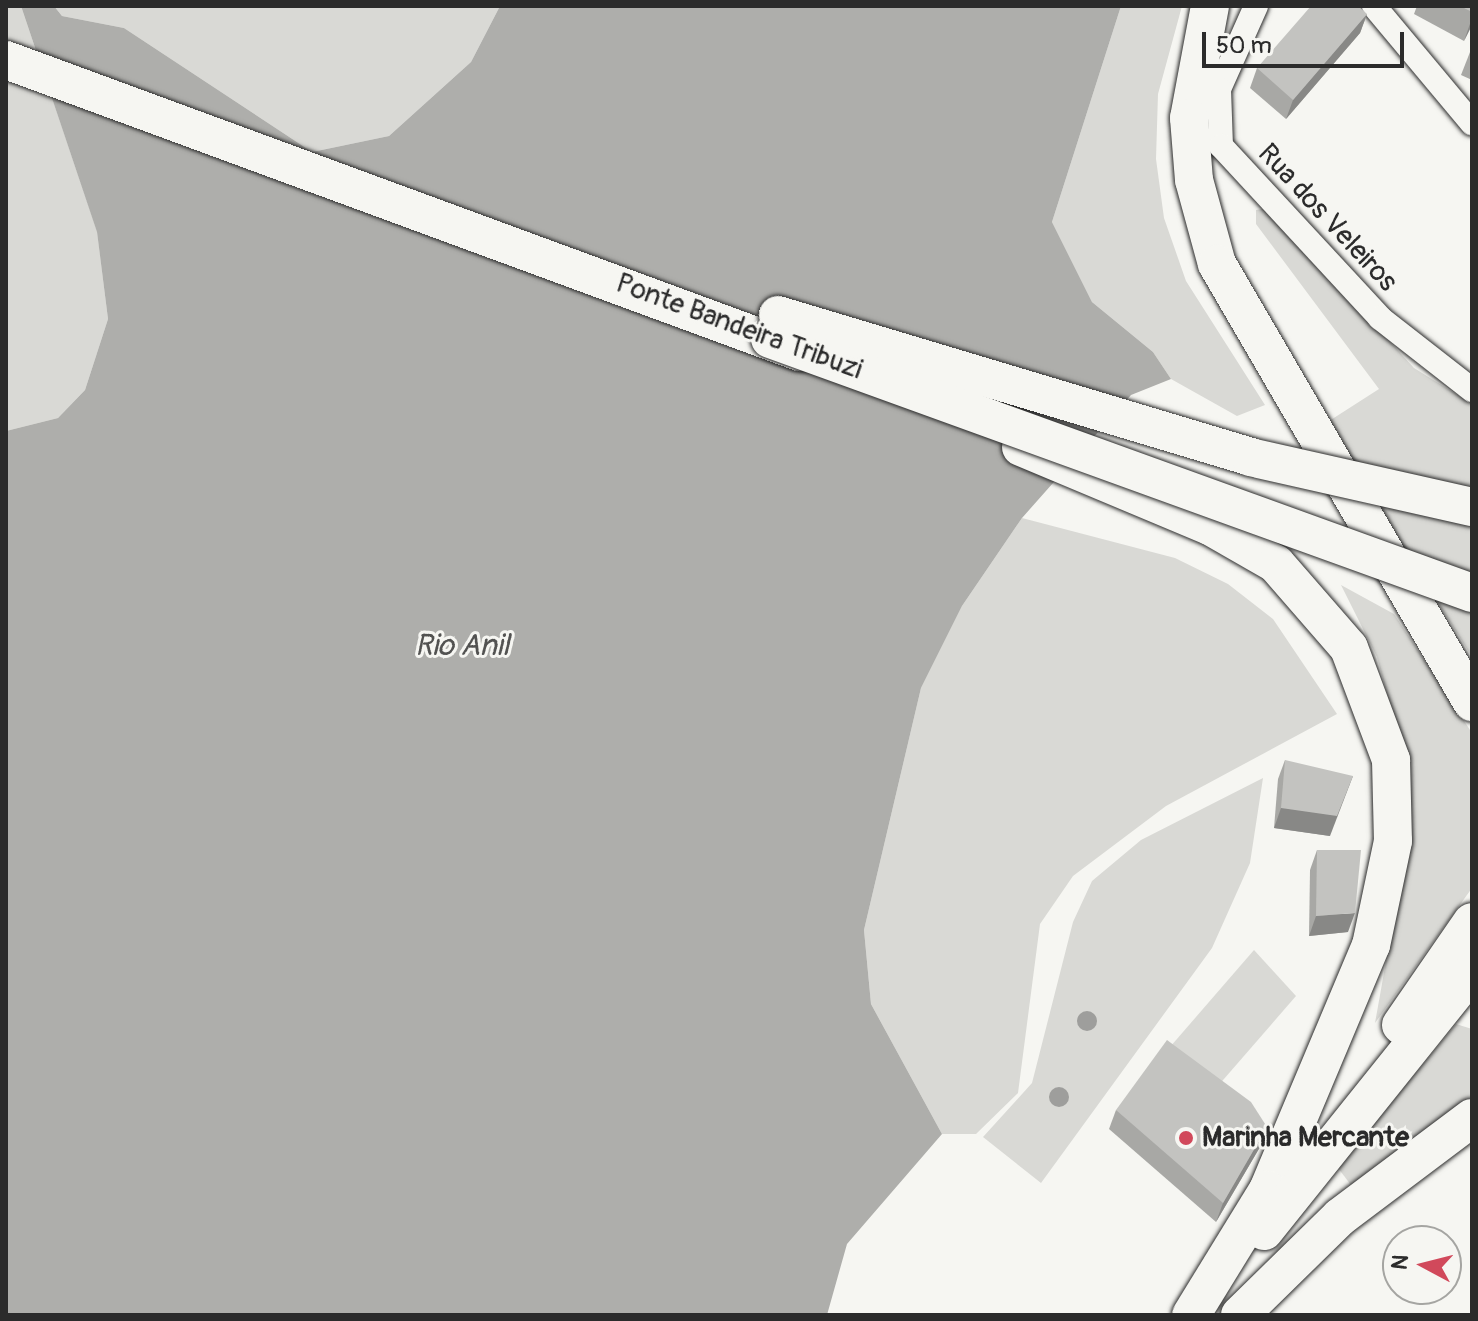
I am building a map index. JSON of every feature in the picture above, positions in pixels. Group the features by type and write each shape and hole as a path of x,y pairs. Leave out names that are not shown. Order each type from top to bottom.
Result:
{"main road":[{"path":"1210,6 1189,118 1194,180 1217,264 1472,702"},
{"name":"Ponte Bandeira Tribuzi","path":"6,34 1472,593"},
{"name":"Ponte Bandeira Tribuzi","path":"6,60 1472,565"},
{"path":"774,327 1250,457 1472,507"},
{"path":"774,327 1257,549 1309,595 1349,648 1391,760 1392,855 1371,945 1291,1141 1251,1222 1194,1315"},
{"path":"1300,1187 1472,922"},
{"path":"1194,1315 1472,971"},
{"path":"1240,1315 1340,1217 1472,1118"}],"street":[{"name":"Rua dos Veleiros","path":"1256,6 1219,89 1221,146 1380,318 1472,390"},
{"path":"1374,6 1472,123"}],"shaded area":[{"path":"6,6 21,6 97,231 108,319 85,390 58,418 6,431"},
{"path":"54,6 500,6 471,62 389,136 312,152 124,28 62,16"},
{"path":"1121,6 1182,6 1158,94 1156,159 1164,218 1186,281 1265,405 1237,416 1171,379 1153,352 1092,302 1052,222"},
{"path":"1267,208 1414,368 1472,404 1472,657 1326,423 1379,389 1256,224 1256,210"},
{"path":"1022,518 1175,558 1228,584 1273,619 1337,714 1166,806 1073,876 1040,924 1018,1093 976,1134 942,1134 871,1004 864,930 921,688 962,606"},
{"path":"1341,585 1394,614 1472,733 1472,888 1375,1023 1410,827 1401,746 1377,657"},
{"path":"1263,778 1250,863 1212,948 1041,1183 983,1137 1032,1083 1073,922 1092,881 1141,840"},
{"path":"1254,950 1296,996 1217,1087 1170,1047"},
{"path":"1456,1024 1472,1029 1472,1096 1354,1189 1338,1168"}],"water":[{"name":"Rio Anil","path":"21,6 54,6 62,16 124,28 312,152 389,136 471,62 500,6 1121,6 1052,222 1092,302 1153,352 1171,379 1131,395 1022,518 962,606 921,688 864,930 871,1004 942,1134 847,1244 827,1315 6,1315 6,431 58,418 85,390 108,319 97,232"}],"building":[{"path":"1311,6 1358,6 1367,14 1293,100 1257,68"},
{"path":"1285,760 1353,776 1337,816 1281,808"},
{"path":"1317,850 1361,850 1355,913 1316,916"},
{"name":"Marinha Mercante","path":"1167,1040 1251,1102 1267,1127 1223,1203 1116,1110"}],"place":[{"name":"Marinha Mercante","path":"1186,1138"}]}
